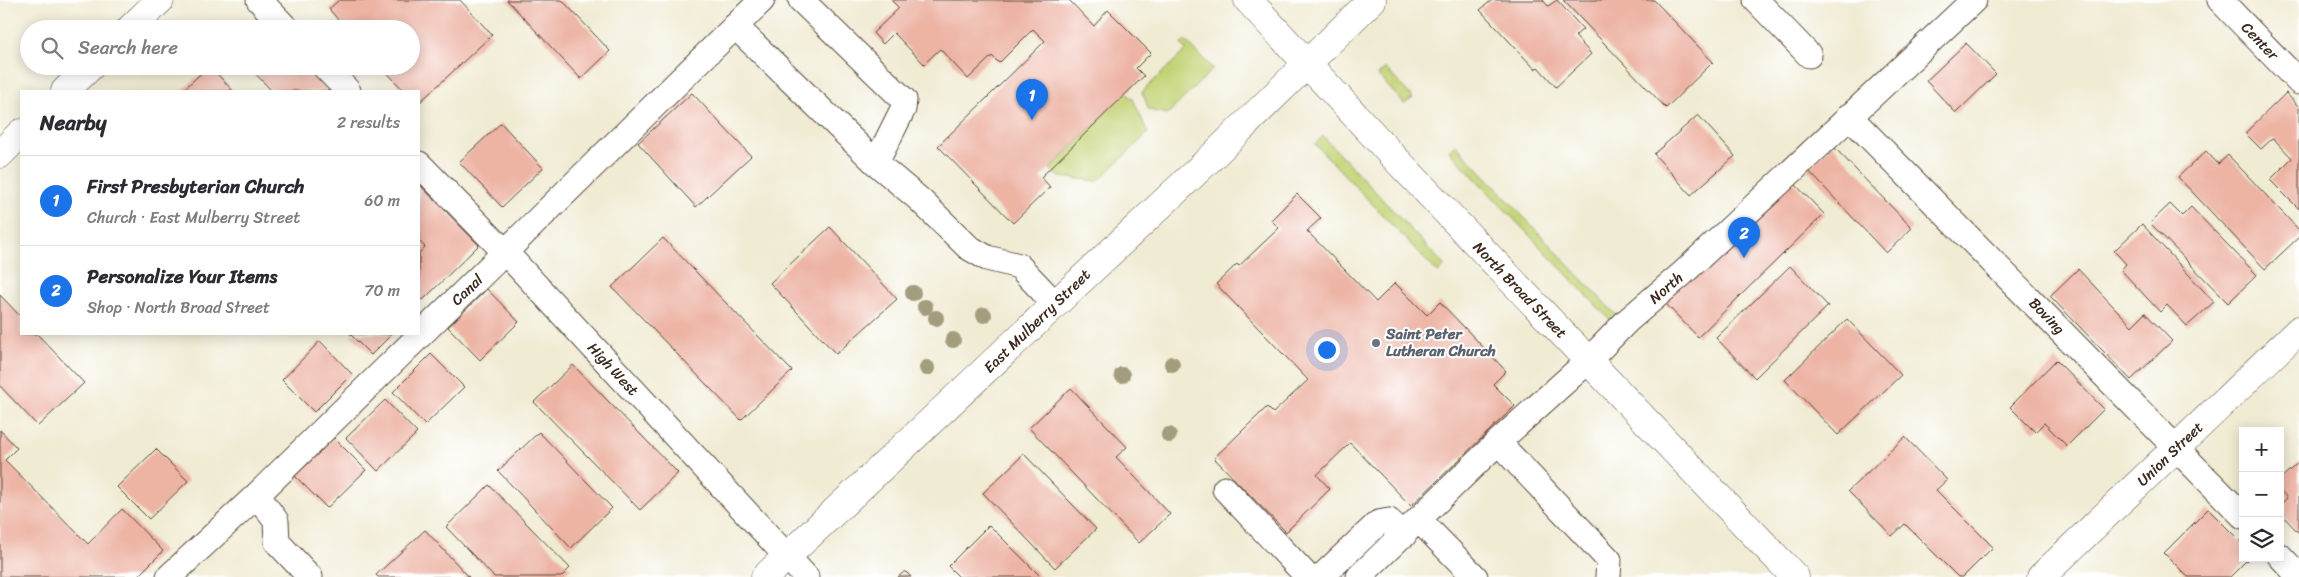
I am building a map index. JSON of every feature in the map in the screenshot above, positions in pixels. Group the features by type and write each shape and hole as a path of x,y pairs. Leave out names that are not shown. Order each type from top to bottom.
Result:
{"street":[{"path":"139,20 160,0"},
{"name":"North Broad Street","path":"1248,0 1588,361 1796,577"},
{"name":"East Mulberry Street","path":"765,577 1055,304 1372,0"},
{"path":"66,90 82,75"},
{"path":"0,154 20,134"},
{"name":"Union Street","path":"2042,577 2299,330"}],"lane":[{"path":"259,0 278,20"},
{"name":"Canal","path":"180,574 762,0"},
{"path":"801,0 904,100 903,109 876,163"},
{"path":"1756,0 1809,55"},
{"name":"North","path":"1359,577 1498,442 1588,361 1627,321 1682,274 1974,0"},
{"name":"Center","path":"2220,0 2299,82"},
{"path":"735,26 876,163 920,200 968,246 988,258 1019,266 1055,304"},
{"path":"333,75 347,90"},
{"name":"Boving","path":"1849,116 2002,269 2239,512"},
{"name":"High West","path":"420,165 506,252 806,577"},
{"path":"1498,442 1609,560 1608,577"},
{"path":"1224,489 1308,577"},
{"path":"257,496 276,521 277,542 310,577"},
{"path":"1321,577 1378,523 1389,521 1411,528 1475,577"},
{"path":"2284,560 2299,576"}],"green space":[{"path":"1185,40 1213,69 1168,114 1149,110 1142,92 1186,50 1181,44"},
{"path":"1385,68 1413,98 1404,104 1378,75"},
{"path":"1126,93 1133,99 1148,133 1098,181 1060,177 1050,169"},
{"path":"1323,136 1445,266 1438,273 1315,144"},
{"path":"1456,145 1619,318 1611,321 1449,151"}],"building":[{"path":"339,0 460,0 492,35 420,102 420,90 403,90 389,75 420,75 420,20 338,20 329,9"},
{"path":"507,0 562,0 610,51 581,79"},
{"path":"891,0 1069,0 1094,26 1108,10 1151,53 1136,68 1144,76 1041,177 1050,187 1013,223 938,146 1045,41 1033,29 999,63 992,56 968,79 940,49 924,64 894,33 883,44 873,33 899,8"},
{"path":"1492,0 1543,0 1548,6 1557,0 1583,29 1575,36 1591,54 1556,87 1538,67 1535,69 1480,10"},
{"path":"1563,0 1654,0 1713,62 1666,108"},
{"path":"1966,43 1996,74 1956,113 1926,81"},
{"path":"199,75 218,75 232,90 183,90"},
{"path":"257,75 316,75 330,90 271,90"},
{"path":"692,93 751,156 696,207 638,143"},
{"path":"2286,93 2299,107 2299,209 2270,180 2292,158 2273,138 2261,149 2245,133"},
{"path":"1698,115 1735,156 1691,195 1654,154"},
{"path":"501,123 543,168 502,207 459,162"},
{"path":"1832,145 1912,228 1886,253 1807,169"},
{"path":"2206,151 2218,164 2228,155 2299,230 2299,237 2265,269 2178,177"},
{"path":"1790,179 1824,214 1698,337 1664,302"},
{"path":"420,185 479,245 423,300 420,297 420,252 425,247 420,242"},
{"name":"Saint Peter Lutheran Church","path":"1297,194 1321,218 1307,231 1376,302 1395,283 1427,315 1440,302 1506,371 1493,384 1515,406 1411,506 1350,443 1317,475 1330,489 1286,532 1214,458 1267,407 1273,413 1308,380 1216,284 1237,264 1239,266 1279,228 1271,220"},
{"path":"2170,204 2182,216 2191,207 2257,275 2228,303 2150,223"},
{"path":"2142,224 2214,302 2187,326 2167,305 2160,312 2121,270 2126,264 2114,251"},
{"path":"830,227 897,299 836,354 770,283"},
{"path":"663,238 792,371 741,420 612,287"},
{"path":"1790,266 1828,306 1755,378 1716,338"},
{"path":"2078,269 2132,326 2145,313 2172,341 2131,380 2050,296"},
{"path":"487,289 519,322 480,360 448,327"},
{"path":"0,295 20,316 20,335 38,335 84,383 38,426 0,386"},
{"path":"1847,319 1901,375 1838,435 1785,380"},
{"path":"351,335 391,335 371,355"},
{"path":"320,341 352,374 314,412 282,380"},
{"path":"431,354 464,387 425,425 393,392"},
{"path":"2056,360 2104,409 2067,446 2044,423 2035,432 2010,407"},
{"path":"573,365 678,473 640,510 534,402"},
{"path":"1071,388 1127,447 1116,457 1170,514 1139,543 1029,428"},
{"path":"385,400 417,433 378,471 346,438"},
{"path":"0,430 17,448 5,460 88,544 122,509 163,551 137,577 0,577"},
{"path":"539,432 612,508 571,548 498,471"},
{"path":"1905,437 1947,480 1936,490 1993,547 1963,577 1958,577 1905,524 1892,536 1848,491"},
{"path":"334,438 366,470 327,508 295,476"},
{"path":"156,449 188,481 149,519 117,487"},
{"path":"1024,454 1096,529 1055,568 983,493"},
{"path":"2299,462 2299,533 2284,517 2284,501 2287,498 2284,495 2284,475"},
{"path":"489,485 570,568 561,577 494,577 446,527"},
{"path":"2208,509 2239,540 2239,562 2245,562 2230,577 2188,577 2164,553"},
{"path":"989,525 1041,577 959,577 948,566"},
{"path":"425,530 469,577 378,577 376,575"},
{"path":"905,571 911,577 898,577"}],"place":[{"name":"First Presbyterian Church","path":"1032,120"},
{"name":"Personalize Your Items","path":"1744,258"},
{"name":"Saint Peter Lutheran Church","path":"1376,343"}]}
